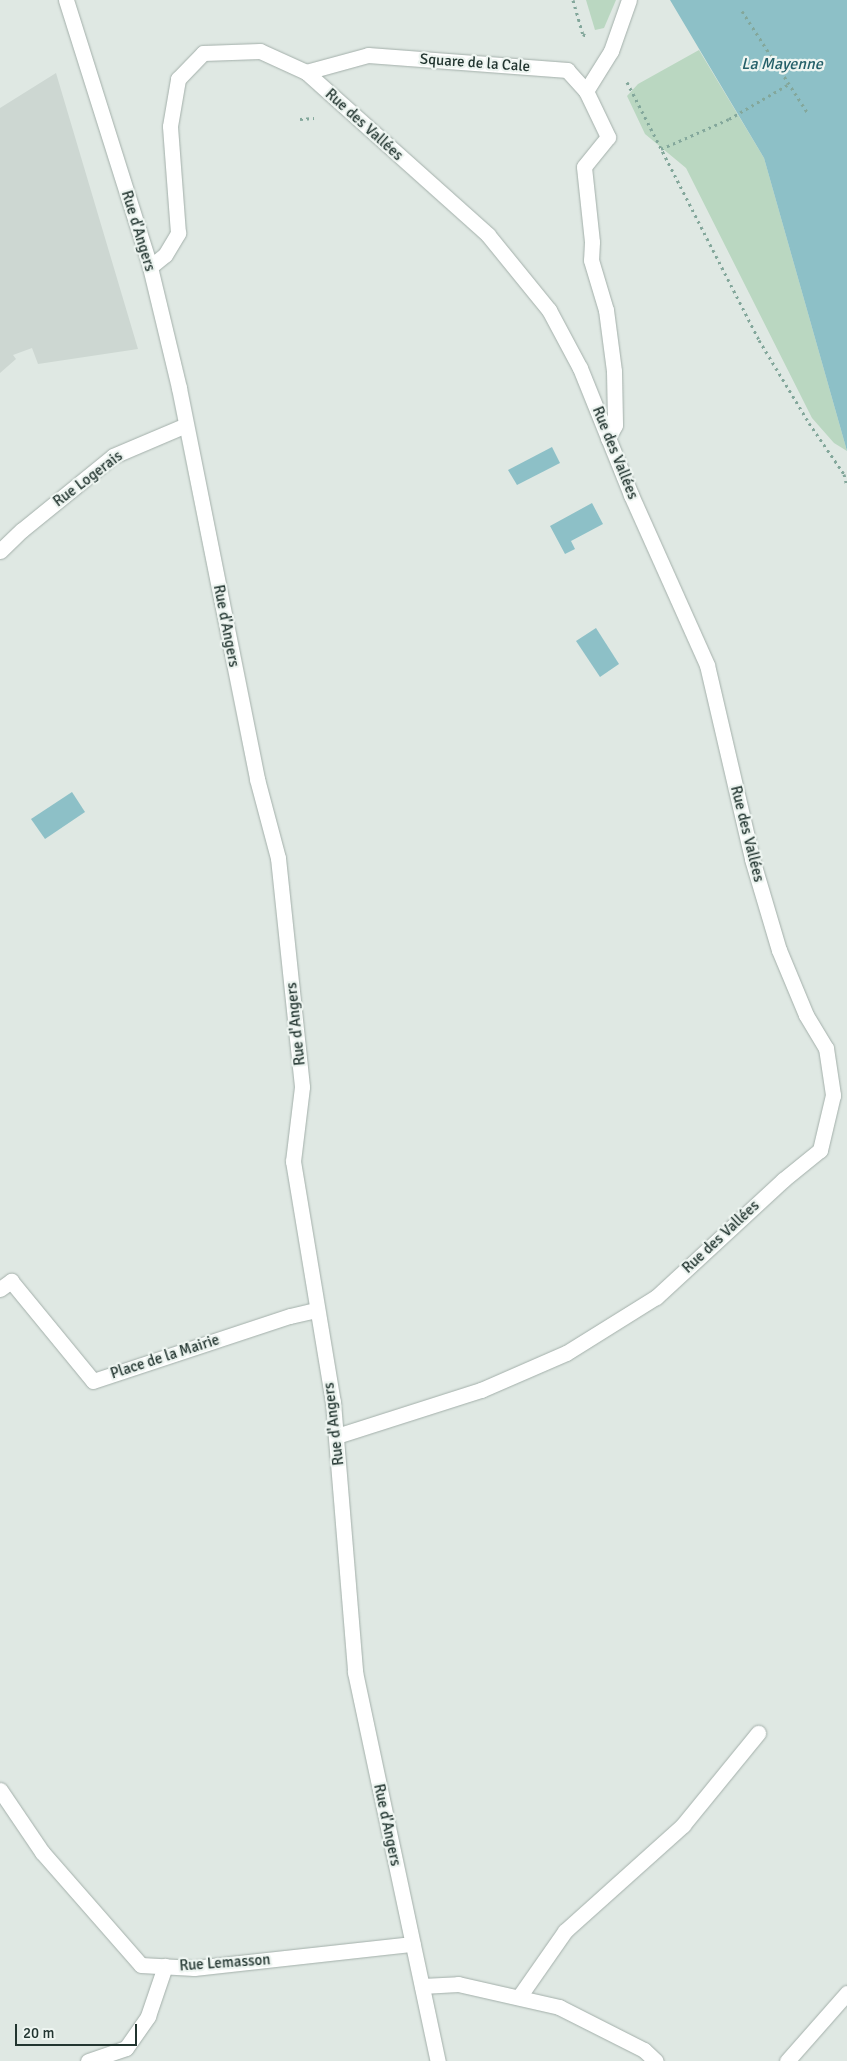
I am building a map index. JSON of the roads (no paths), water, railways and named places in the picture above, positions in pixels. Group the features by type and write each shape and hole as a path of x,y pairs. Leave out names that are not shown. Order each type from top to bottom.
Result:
{"street":[{"name":"Rue d'Angers","path":"66,0 150,267 186,425 256,779 278,858 302,1086 292,1161 337,1436 355,1672 438,2061"},
{"path":"586,91 611,51 628,0"},
{"name":"Rue des Vallées","path":"150,267 165,256 178,233 170,126 178,79 203,53 260,51 306,72 488,235 549,310 580,368 608,438 707,665 752,860 779,950 806,1015 826,1048 833,1095 820,1150 783,1180 656,1297 566,1353 481,1390 337,1436"},
{"name":"Square de la Cale","path":"306,72 368,56 567,70 586,91 608,137 584,166 592,242 591,260 606,310 614,371 615,425 608,438"},
{"name":"Rue Logerais","path":"0,551 22,530 113,456 186,425"},
{"name":"Place de la Mairie","path":"0,1289 11,1281 93,1381 290,1316 316,1310"},
{"path":"519,1997 566,1931 683,1824 758,1733"},
{"name":"Rue Lemasson","path":"0,1790 42,1852 142,1966 194,1968 413,1944"},
{"path":"88,2061 126,2048 148,2016 165,1966"},
{"path":"422,1986 458,1984 559,2007 644,2050 656,2061"},
{"path":"787,2061 847,1993"}],"water":[{"name":"La Mayenne","path":"670,0 847,0 847,451 764,158"},
{"path":"552,447 560,463 517,485 508,470"},
{"path":"592,503 603,524 571,541 575,549 565,554 550,526"},
{"path":"596,628 619,664 600,677 576,641"},
{"path":"72,792 85,812 45,839 31,819"}]}
